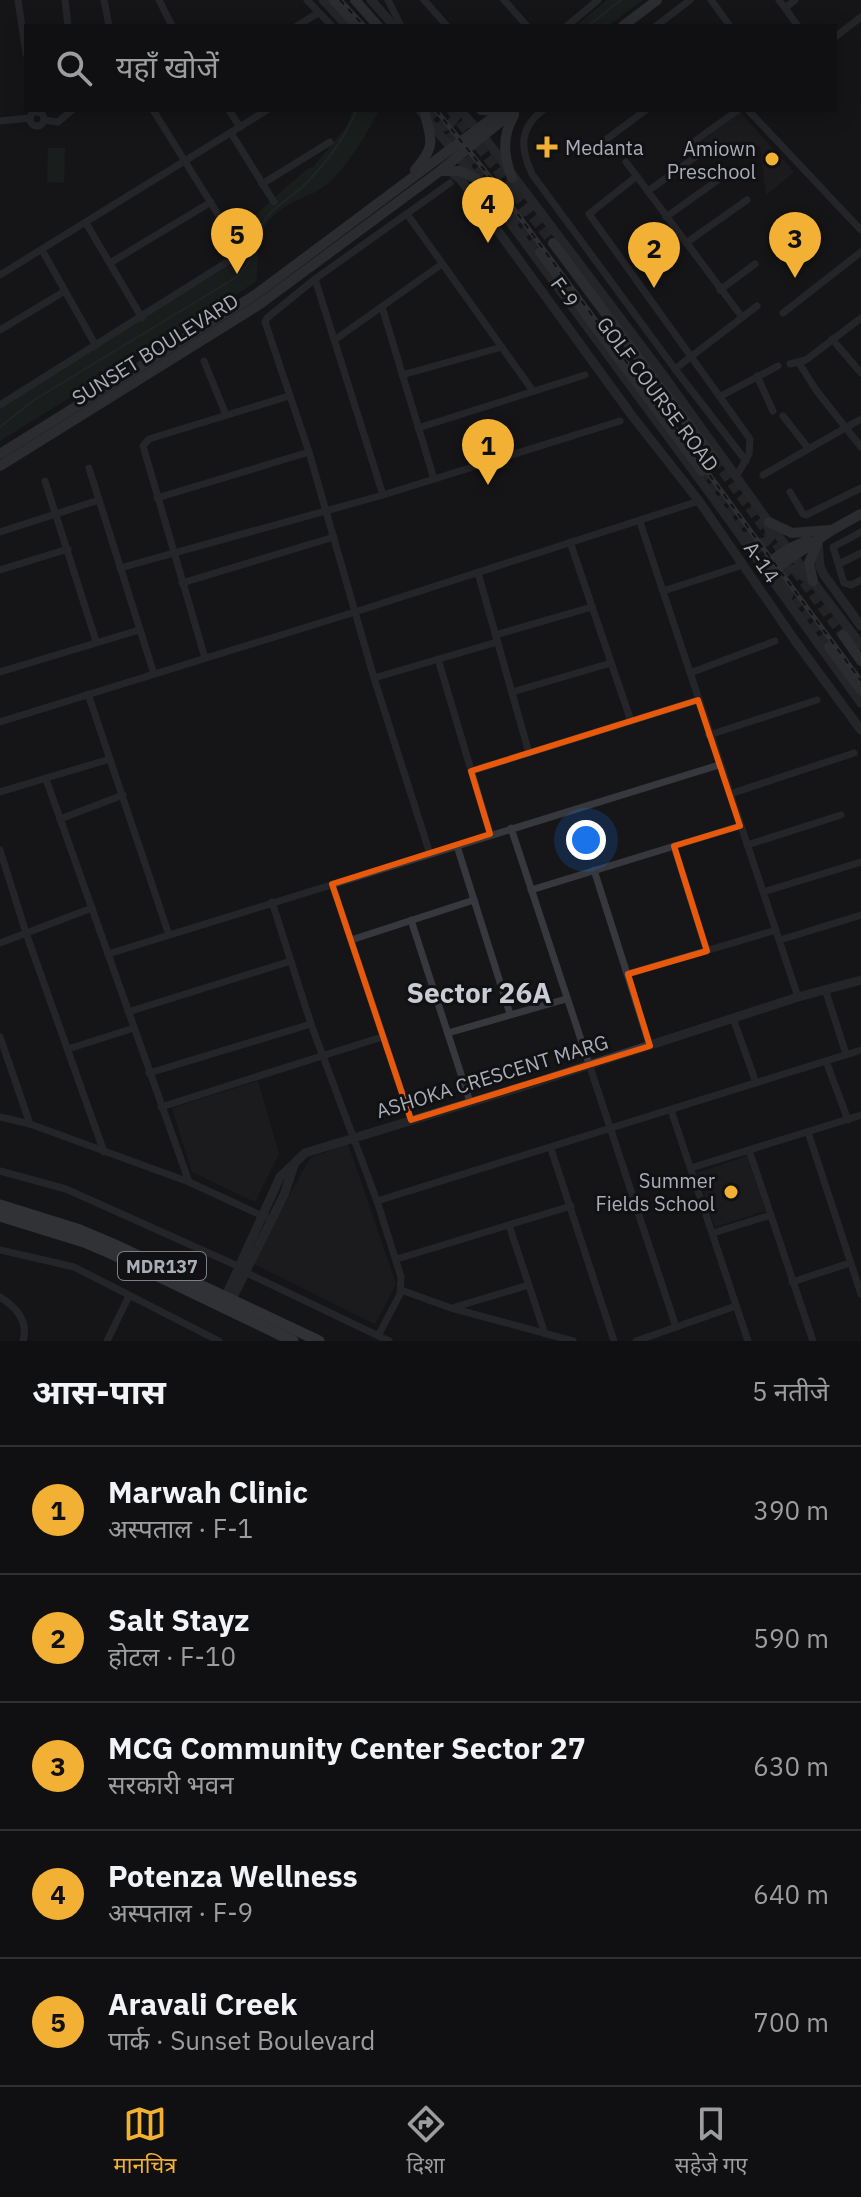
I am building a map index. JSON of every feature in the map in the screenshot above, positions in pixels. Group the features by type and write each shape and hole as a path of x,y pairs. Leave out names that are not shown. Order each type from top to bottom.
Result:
{"main road":[{"path":"334,0 355,24"},
{"path":"355,0 376,24"},
{"path":"626,24 657,0"},
{"name":"SUNSET BOULEVARD","path":"481,133 501,112"},
{"name":"SUNSET BOULEVARD","path":"0,466 255,295 404,184 513,112"},
{"path":"514,181 504,142 515,112"},
{"path":"404,184 431,148 431,136 422,113"},
{"name":"SUNSET BOULEVARD","path":"0,454 239,318 444,170 454,152"},
{"path":"444,170 460,171 477,179"},
{"path":"553,243 714,459"},
{"path":"540,252 702,471"},
{"path":"309,253 316,263"},
{"path":"764,570 790,552 861,514"},
{"path":"766,518 792,533 832,530"},
{"path":"813,581 809,563 818,541 832,530"},
{"path":"843,635 861,661"},
{"path":"829,647 861,690"},
{"name":"MDR137","path":"0,1205 80,1230 319,1341"},
{"name":"MDR137","path":"0,1216 97,1247 293,1341"}],"street":[{"path":"18,0 24,40"},
{"path":"65,0 68,24"},
{"path":"104,0 109,24"},
{"path":"159,0 171,24"},
{"path":"307,0 330,24"},
{"path":"323,0 345,24"},
{"path":"371,0 392,24"},
{"path":"424,0 445,24"},
{"path":"504,0 525,24"},
{"path":"569,24 598,0"},
{"path":"659,24 690,0"},
{"path":"711,0 729,24"},
{"path":"779,0 797,24"},
{"path":"785,8 795,0"},
{"path":"390,1 400,24"},
{"path":"300,24 318,13"},
{"path":"837,36 859,23"},
{"path":"0,121 41,113 44,120 58,122 70,112"},
{"path":"0,405 142,318 239,252 154,112"},
{"path":"230,112 240,127"},
{"path":"0,275 264,112"},
{"path":"433,127 447,127 459,112"},
{"name":"GOLF COURSE ROAD","path":"462,112 481,133 861,645"},
{"path":"541,112 525,128 522,142 527,164 602,272 746,461"},
{"path":"592,150 643,112"},
{"path":"688,146 735,112"},
{"path":"750,112 861,230"},
{"name":"GOLF COURSE ROAD","path":"422,113 495,202 861,703"},
{"path":"231,133 274,202"},
{"path":"262,184 330,142"},
{"path":"648,191 705,150"},
{"path":"626,162 742,317"},
{"name":"F-9","path":"444,170 461,180 633,417 699,501"},
{"path":"666,217 729,172"},
{"path":"637,176 589,214 750,439 751,448 737,475"},
{"path":"495,202 506,200 514,194 514,181"},
{"path":"430,854 374,678 309,452 266,327 267,318 315,279 450,183"},
{"path":"686,243 747,200"},
{"path":"110,263 211,202"},
{"path":"511,224 533,205"},
{"path":"407,214 533,391"},
{"path":"86,223 142,318"},
{"path":"42,250 96,346"},
{"path":"783,313 861,252"},
{"path":"336,339 442,264"},
{"path":"720,290 755,264"},
{"path":"591,281 602,272"},
{"path":"315,279 383,495"},
{"path":"0,330 65,291"},
{"path":"675,369 757,306"},
{"path":"382,307 434,479"},
{"path":"861,318 812,357 794,363 861,447"},
{"path":"832,339 861,373"},
{"path":"402,375 502,347"},
{"path":"204,361 226,415"},
{"path":"721,396 778,366"},
{"path":"418,428 585,375"},
{"path":"757,376 773,411"},
{"path":"205,658 143,450 144,443 289,396"},
{"path":"783,416 808,448"},
{"path":"763,475 861,419"},
{"path":"120,568 383,495 620,421"},
{"path":"157,498 309,452"},
{"path":"688,464 688,486"},
{"path":"89,468 154,674"},
{"path":"45,481 96,641"},
{"path":"790,492 806,515 861,488"},
{"path":"0,532 99,500"},
{"path":"0,722 699,501"},
{"name":"A-14","path":"699,501 861,730"},
{"path":"706,511 754,543 766,542 771,532 766,518"},
{"path":"640,522 798,997"},
{"path":"861,532 833,547 839,572 847,585 861,580"},
{"path":"182,583 334,537"},
{"path":"818,541 820,567 824,575 861,626"},
{"path":"570,542 631,721"},
{"path":"0,570 68,549"},
{"path":"839,564 861,553"},
{"path":"663,591 737,567"},
{"path":"795,613 795,606 782,581 784,573 796,569 812,588 823,594"},
{"path":"478,573 529,753"},
{"path":"374,678 592,607"},
{"path":"0,672 139,630"},
{"path":"690,673 775,641"},
{"path":"438,659 490,834"},
{"path":"512,692 611,663"},
{"path":"88,694 169,935"},
{"path":"471,771 698,700"},
{"path":"709,735 817,700"},
{"path":"730,794 854,753"},
{"path":"0,792 110,759"},
{"path":"108,954 719,765"},
{"path":"46,779 189,1182"},
{"path":"60,819 123,795"},
{"path":"747,845 841,815"},
{"path":"531,890 740,826"},
{"path":"511,828 676,1327"},
{"path":"457,846 510,1014"},
{"path":"674,846 707,951"},
{"path":"0,850 26,933 104,1152"},
{"path":"763,892 861,862"},
{"path":"594,870 650,1046"},
{"path":"332,884 411,1120"},
{"path":"351,940 474,900"},
{"path":"272,902 311,1024 397,1259 401,1290 375,1334"},
{"path":"0,943 92,908"},
{"path":"780,940 861,915"},
{"path":"411,920 470,1102"},
{"path":"628,974 776,930"},
{"path":"128,1012 291,961"},
{"name":"ASHOKA CRESCENT MARG","path":"224,1310 267,1218 280,1177 305,1153 589,1066 798,997 861,980"},
{"path":"825,989 846,1054"},
{"path":"448,1033 566,999"},
{"path":"733,1018 756,1083"},
{"path":"149,1073 311,1024"},
{"path":"68,1049 134,1028"},
{"path":"0,1037 30,1124"},
{"path":"161,1107 382,1037"},
{"path":"377,1201 861,1050"},
{"path":"826,1061 848,1120"},
{"path":"671,1110 748,1341"},
{"path":"691,1168 861,1115"},
{"path":"0,1117 30,1124 189,1182 267,1218"},
{"path":"808,1132 861,1294"},
{"path":"551,1149 614,1341"},
{"path":"749,1150 813,1341"},
{"path":"0,1171 66,1189 389,1341"},
{"path":"397,1259 571,1206"},
{"path":"713,1233 771,1215"},
{"path":"509,1225 545,1334"},
{"path":"0,1250 74,1267 219,1341"},
{"path":"792,1282 850,1263"},
{"path":"451,1308 529,1285"},
{"path":"401,1290 451,1308 573,1341"},
{"path":"107,1341 129,1296"},
{"path":"0,1297 23,1319 26,1331 23,1341"},
{"path":"636,1341 736,1306"}],"highlighted area":[{"path":"698,700 740,826 674,846 707,951 628,974 650,1046 411,1120 332,884 490,834 471,771"}],"shaded area":[{"path":"607,0 643,0 611,24 577,24"},
{"path":"352,112 378,112 357,148 330,182 284,207 268,222 259,238 256,282 0,441 0,408 236,261 248,225 273,199 313,167 346,127"},
{"name":"Amiown Preschool","path":"740,112 794,172 766,195 760,146 696,146"},
{"path":"48,148 65,148 64,183 47,182"},
{"path":"258,1081 279,1154 255,1202 192,1172 172,1108"},
{"path":"348,1144 396,1284 375,1324 252,1263 310,1158"},
{"name":"Summer Fields School","path":"747,1156 765,1211 715,1227 697,1173"}],"waterway":[{"path":"591,24 621,0"},
{"path":"0,427 34,400 243,271 266,218 319,169 356,112"}],"tunnel":[{"path":"431,112 540,252"},
{"path":"453,112 553,243"},
{"path":"714,459 786,557"},
{"path":"702,471 771,568"},
{"path":"795,570 843,635"},
{"path":"785,587 829,647"}],"railway":[{"path":"340,0 362,24"},
{"path":"438,112 494,182 861,681"}],"place":[{"name":"Medanta","path":"547,147"},
{"name":"Amiown Preschool","path":"772,159"},
{"name":"Potenza Wellness","path":"488,243"},
{"name":"Aravali Creek","path":"237,274"},
{"name":"MCG Community Center Sector 27","path":"795,278"},
{"name":"Salt Stayz","path":"654,288"},
{"name":"Marwah Clinic","path":"488,485"},
{"name":"Summer Fields School","path":"731,1192"}],"district":[{"name":"Sector 26A","path":"479,992"}]}
